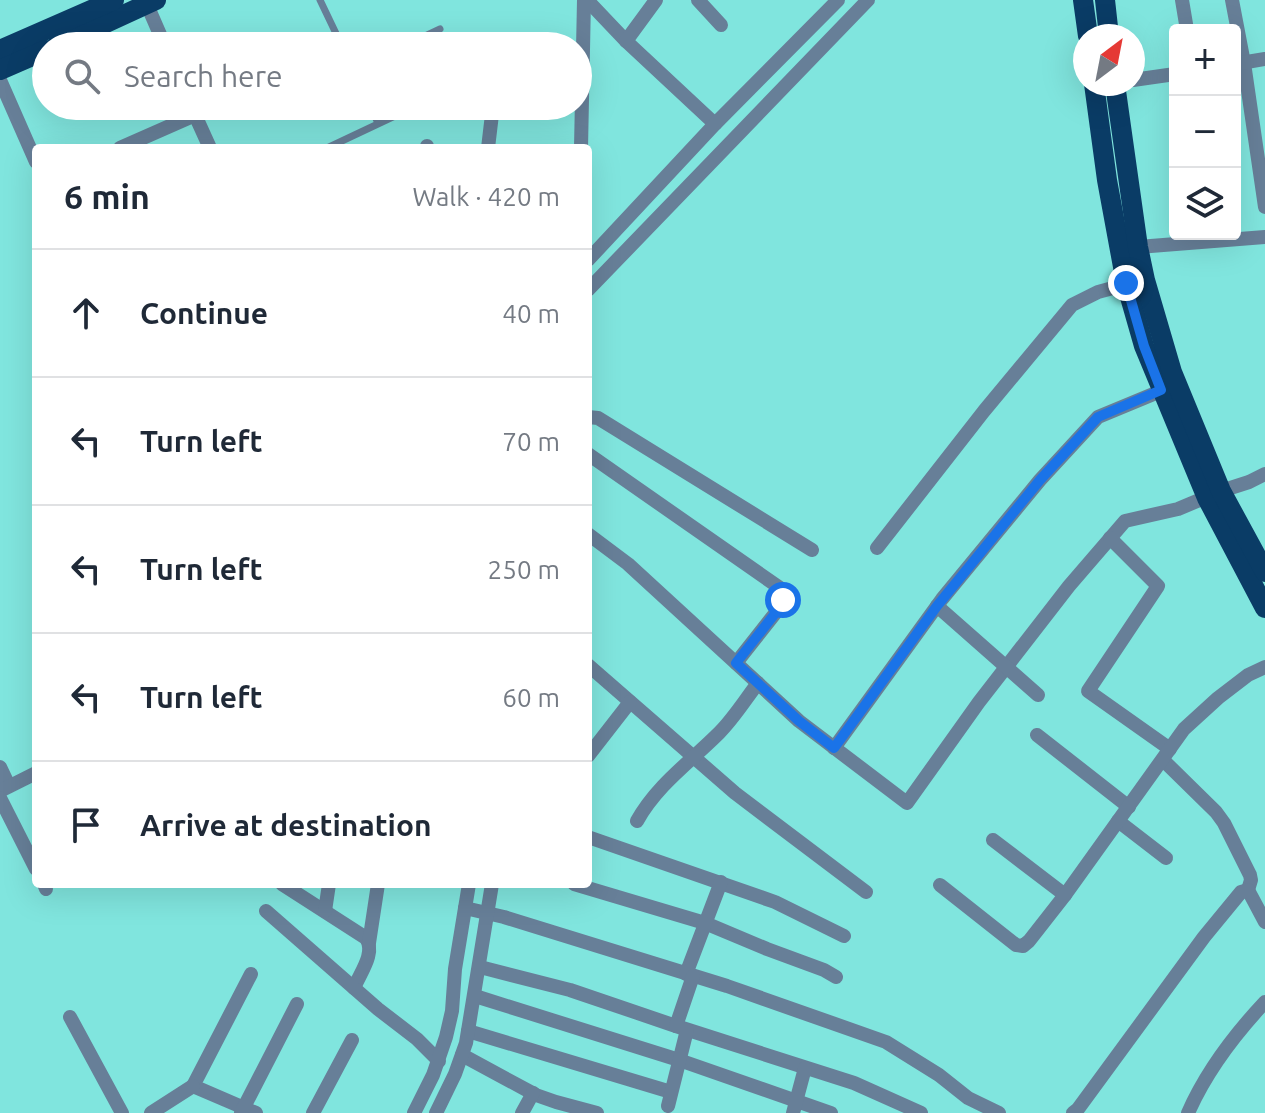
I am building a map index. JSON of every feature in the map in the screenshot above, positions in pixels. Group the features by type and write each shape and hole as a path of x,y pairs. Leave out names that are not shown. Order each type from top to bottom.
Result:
{"main road":[{"path":"41,32 114,0"},
{"path":"1083,0 1086,24"},
{"path":"1105,0 1108,24"},
{"path":"85,32 149,1"},
{"path":"0,50 32,36"},
{"path":"0,70 32,56"},
{"path":"1097,96 1107,180 1136,282 1144,346 1169,388 1199,475 1265,572"},
{"path":"1117,96 1138,247 1136,282"},
{"path":"1214,494 1265,608"}],"street":[{"path":"586,0 715,124"},
{"path":"585,32 586,0"},
{"path":"626,41 656,0"},
{"path":"698,0 721,25"},
{"path":"592,256 715,124 838,0"},
{"path":"592,286 868,0"},
{"path":"1182,0 1186,24"},
{"path":"1232,0 1235,24"},
{"path":"149,1 160,32"},
{"path":"1241,63 1265,59"},
{"path":"1241,74 1265,207"},
{"path":"1145,78 1169,75"},
{"path":"0,80 32,153"},
{"path":"128,144 175,120"},
{"path":"197,120 208,144"},
{"path":"488,144 491,120"},
{"path":"581,144 582,120"},
{"path":"1241,237 1265,237"},
{"path":"1138,247 1200,240"},
{"path":"877,548 1072,305 1098,292 1136,282"},
{"path":"834,748 937,606 1040,480 1098,417 1169,388"},
{"path":"592,417 598,418 812,550"},
{"path":"592,457 780,588 783,594 781,606 736,663"},
{"path":"592,537 628,564 799,721 907,803 1006,667 1125,521 1178,509 1265,474"},
{"path":"1110,538 1158,586 1088,691 1167,755 1224,823 1250,875 1248,890 1265,922"},
{"path":"937,606 1038,695"},
{"path":"940,885 1016,945 1023,946 1065,895 1184,729 1248,675 1265,667"},
{"path":"592,669 735,793 866,892"},
{"path":"637,821 666,782 735,715 758,683"},
{"path":"592,751 630,702"},
{"path":"1037,735 1129,807"},
{"path":"0,767 3,792 32,860"},
{"path":"3,792 32,775"},
{"path":"1118,821 1166,858"},
{"path":"592,838 775,902 844,936"},
{"path":"993,840 1065,895"},
{"path":"468,1031 670,1099 679,1060 690,975 721,882"},
{"path":"288,888 366,938 369,943"},
{"path":"325,911 328,888"},
{"path":"354,988 369,955 377,888"},
{"path":"414,1113 439,1061 452,1011 455,969 468,888"},
{"path":"436,1113 462,1055 468,1031 491,888"},
{"path":"587,888 705,923 836,977"},
{"path":"1073,1113 1204,937 1241,892 1248,890"},
{"path":"465,908 690,975 886,1042 939,1075 968,1098 999,1113"},
{"path":"266,911 439,1061"},
{"path":"480,967 570,990 854,1083 921,1113"},
{"path":"151,1113 193,1086 251,974"},
{"path":"475,996 679,1060 794,1106 831,1113"},
{"path":"1188,1113 1200,1086 1251,1016 1265,1002"},
{"path":"193,1086 247,1111 297,1004"},
{"path":"70,1017 122,1113"},
{"path":"313,1113 352,1040"},
{"path":"462,1055 533,1093 594,1113"},
{"path":"794,1106 805,1068"},
{"path":"522,1113 533,1093"}],"lane":[{"path":"320,0 335,32"},
{"path":"434,32 440,29"},
{"path":"335,144 385,120"}],"route":[{"path":"783,600 736,663 799,721 834,748 937,606 1040,480 1098,417 1161,390 1144,346 1126,283"}]}
